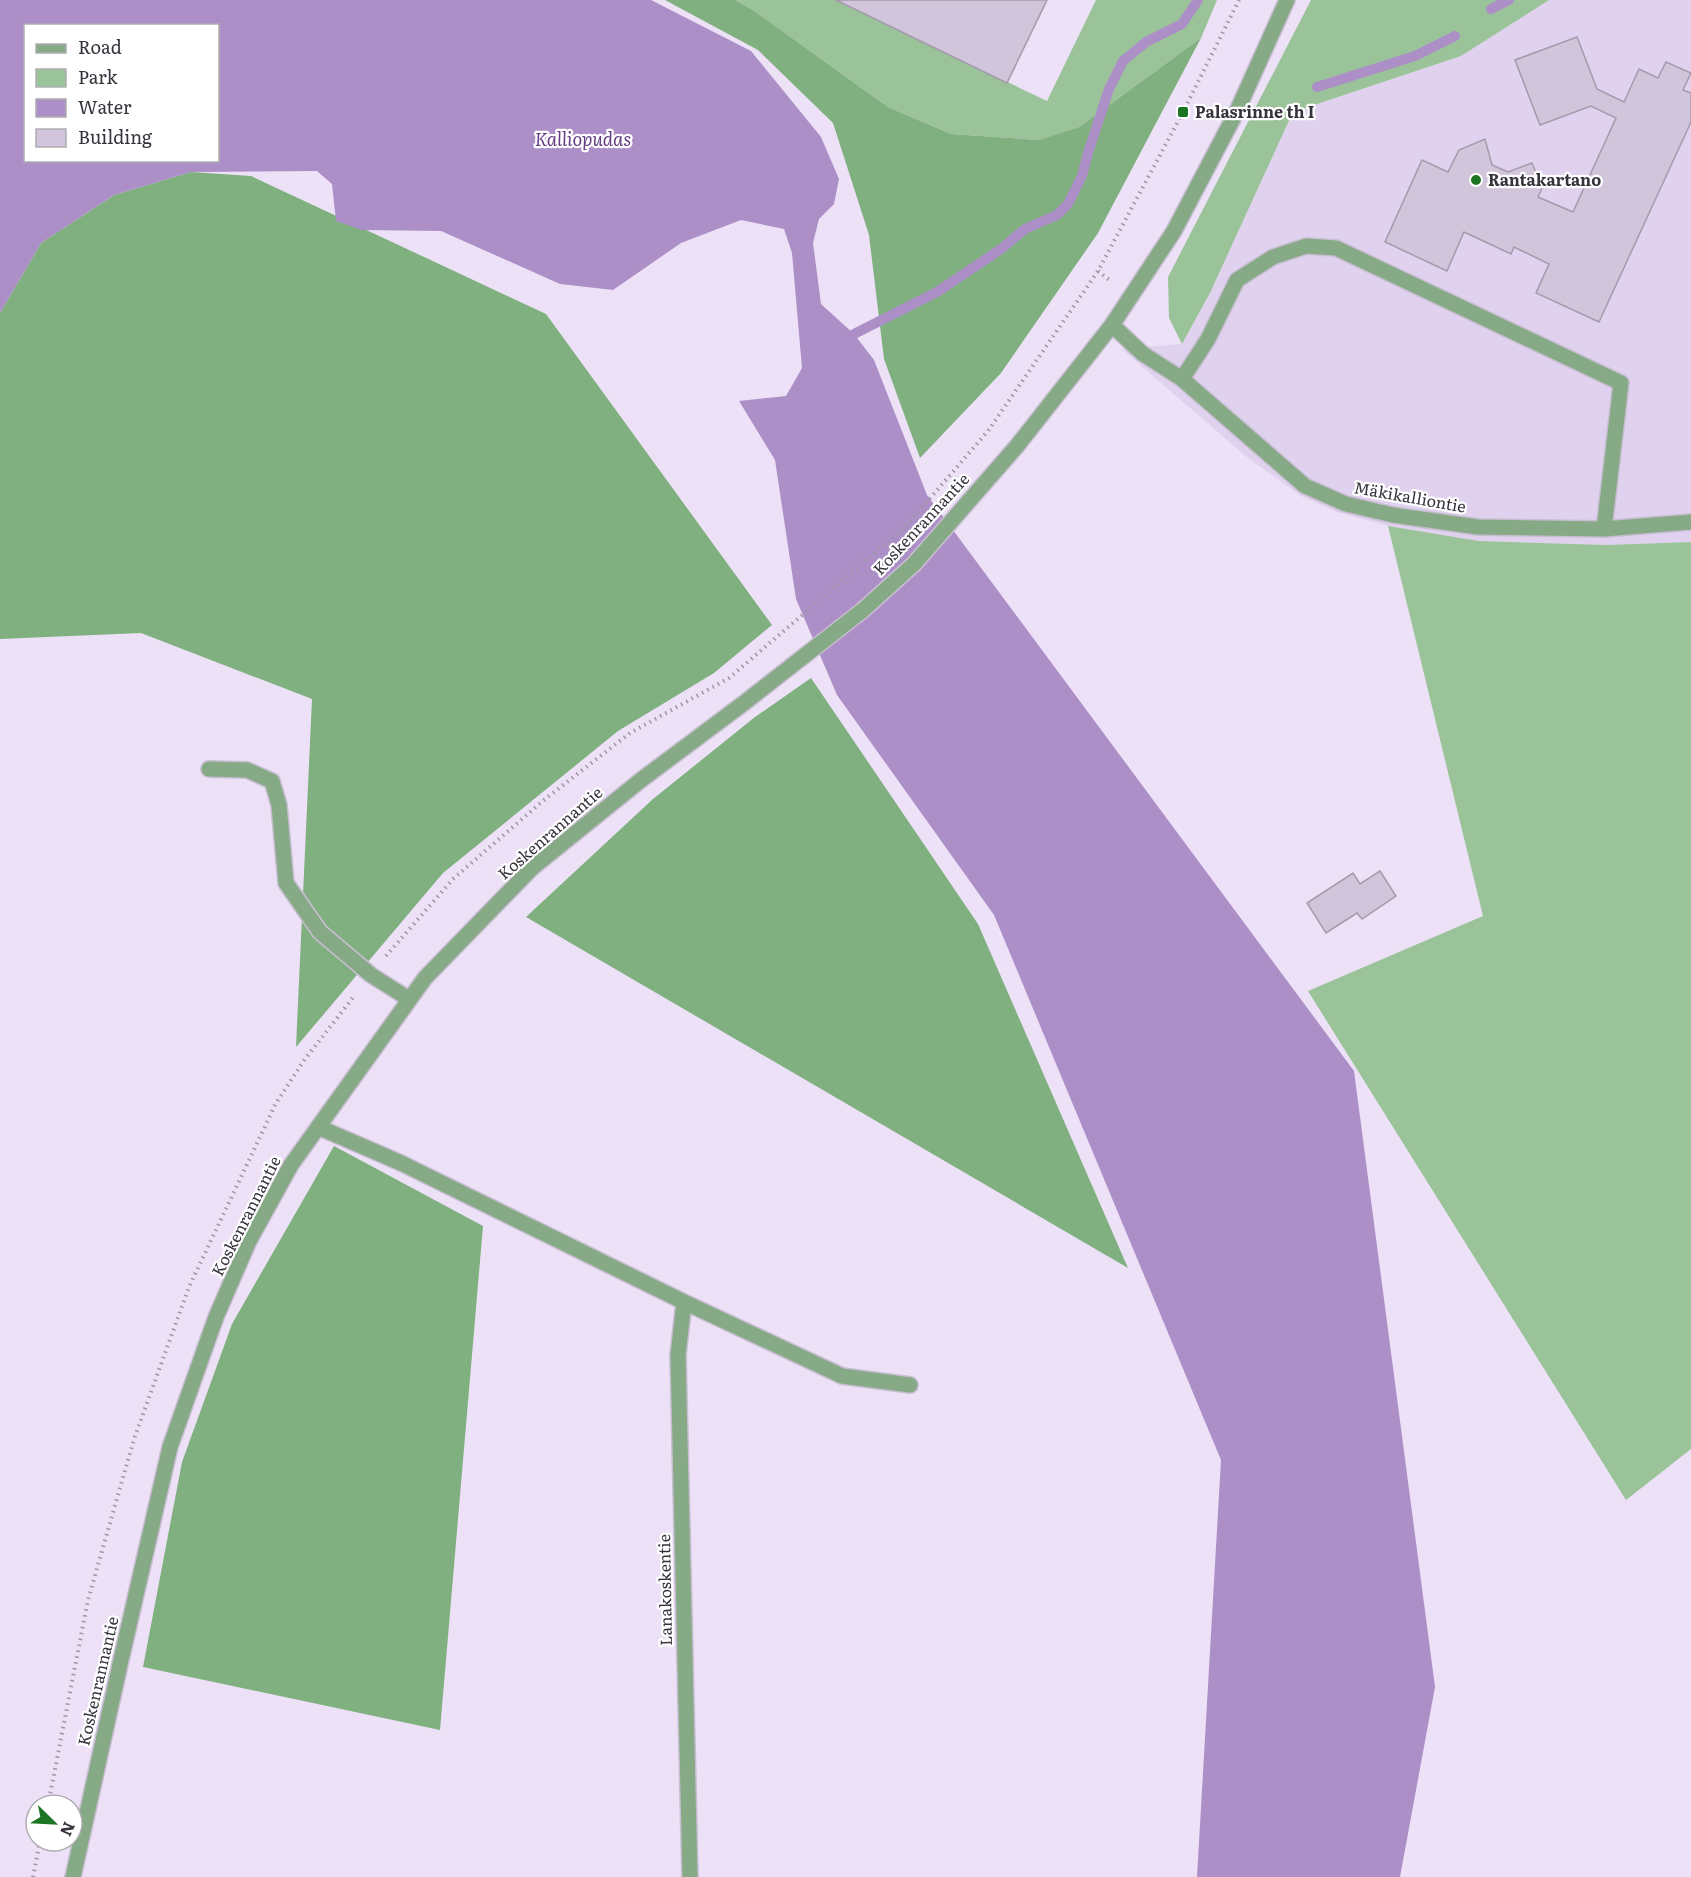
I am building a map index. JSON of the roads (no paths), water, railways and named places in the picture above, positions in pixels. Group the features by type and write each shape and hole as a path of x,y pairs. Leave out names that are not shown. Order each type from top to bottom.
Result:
{"street":[{"name":"Koskenrannantie","path":"73,1877 120,1660 170,1447 216,1317 249,1241 291,1165 425,978 532,868 641,780 863,610 914,564 1017,446 1112,325 1174,231 1237,111 1287,0"},
{"path":"1182,380 1208,339 1238,280 1273,257 1306,246 1336,248 1621,383 1604,529"},
{"name":"Mäkikalliontie","path":"1112,325 1143,354 1182,380 1305,486 1346,504 1393,515 1478,527 1604,529 1691,522"},
{"path":"209,769 247,770 272,781 279,805 286,883 320,932 371,975 409,999"},
{"path":"318,1127 401,1163 684,1302 842,1376 910,1385"},
{"name":"Lanakoskentie","path":"684,1302 678,1354 690,1877"}],"water":[{"name":"Kalliopudas","path":"0,0 651,0 751,51 821,137 839,179 834,204 819,219 813,243 821,304 854,334 874,360 927,495 1354,1071 1435,1687 1400,1877 1197,1877 1221,1460 994,915 837,695 796,599 775,460 739,401 786,396 802,368 792,253 784,229 741,220 681,243 613,290 560,284 441,231 362,230 336,221 332,184 317,171 191,172 114,195 41,243 0,313"}],"waterway":[{"path":"854,334 937,292 1001,249 1025,229 1057,215 1068,204 1082,176 1109,89 1123,61 1146,42 1182,24 1198,0"},
{"path":"1491,9 1509,0"},
{"path":"1317,87 1415,56 1455,36"}],"place":[{"name":"Palasrinne th I","path":"1183,112"},
{"name":"Rantakartano","path":"1476,180"}]}
